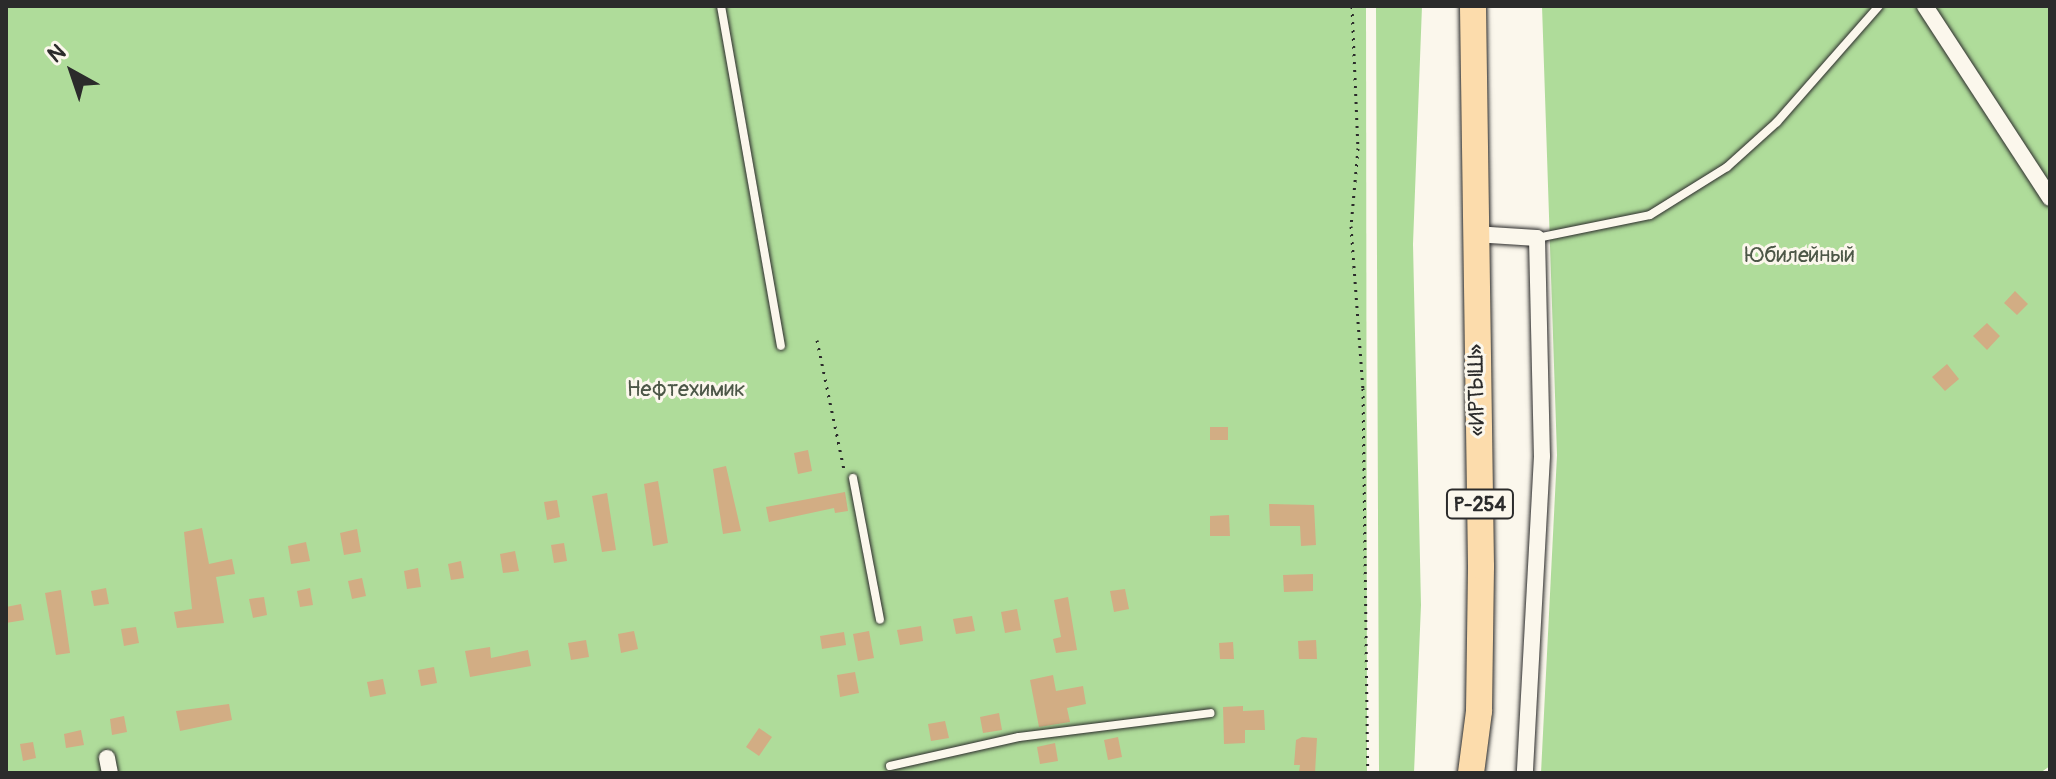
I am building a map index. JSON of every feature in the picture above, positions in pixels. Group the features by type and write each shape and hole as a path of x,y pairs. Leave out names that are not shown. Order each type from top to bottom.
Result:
{"main road":[{"name":"«ИРТЫШ»","path":"1471,773 1479,711 1481,566 1473,6"}],"street":[{"path":"1925,6 2050,198"},
{"path":"1474,234 1537,238 1542,456 1525,773"}],"lane":[{"path":"721,6 781,346"},
{"path":"1537,238 1650,215 1727,167 1777,122 1879,6"},
{"path":"849,478 880,619"},
{"path":"890,766 1019,737 1211,713"}],"path":[{"path":"1352,6 1358,148 1351,226 1363,388 1368,773"},
{"path":"817,340 849,478"}],"green space":[{"name":"Нефтехимик","path":"6,6 1366,6 1367,773 6,773"},
{"path":"1376,6 1422,6 1413,244 1421,605 1414,773 1379,773"},
{"name":"Юбилейный","path":"1542,6 2050,6 2050,766 2040,773 1541,773 1557,455"}],"building":[{"path":"2015,291 2028,304 2017,315 2004,303"},
{"path":"1987,323 2000,336 1987,350 1973,336"},
{"path":"1947,364 1959,379 1945,391 1932,377"},
{"path":"1210,427 1228,427 1228,440 1210,440"},
{"path":"808,450 812,471 798,474 794,453"},
{"path":"726,466 741,531 723,534 713,469"},
{"path":"658,481 668,543 653,546 644,484"},
{"path":"845,492 848,511 835,513 834,508 769,522 766,507"},
{"path":"607,493 616,550 602,552 592,496"},
{"path":"557,500 560,517 547,520 544,502"},
{"path":"1269,504 1314,505 1316,545 1301,546 1300,526 1270,526"},
{"path":"1229,515 1230,536 1210,536 1210,516"},
{"path":"202,528 209,564 232,559 235,574 216,577 224,623 177,628 174,612 192,609 184,532"},
{"path":"357,529 361,552 344,555 340,533"},
{"path":"306,542 310,561 291,564 288,546"},
{"path":"564,543 567,561 554,563 551,545"},
{"path":"515,551 519,571 503,573 500,554"},
{"path":"461,561 464,578 451,580 448,564"},
{"path":"418,568 421,587 407,589 404,571"},
{"path":"1313,574 1313,591 1284,592 1283,575"},
{"path":"362,578 366,596 352,599 348,581"},
{"path":"106,588 109,604 94,606 91,591"},
{"path":"310,588 313,605 300,607 297,591"},
{"path":"1125,589 1129,609 1114,612 1110,591"},
{"path":"61,590 70,653 56,655 45,593"},
{"path":"264,597 267,615 253,618 249,599"},
{"path":"1068,597 1077,650 1056,653 1053,639 1061,637 1054,600"},
{"path":"21,604 24,620 6,623 6,607"},
{"path":"1017,609 1021,630 1005,633 1001,612"},
{"path":"972,616 975,631 956,634 953,619"},
{"path":"921,626 923,641 900,645 897,630"},
{"path":"136,627 139,643 124,646 121,629"},
{"path":"634,631 638,649 621,653 618,634"},
{"path":"869,631 874,658 858,661 853,634"},
{"path":"844,632 846,645 822,649 820,636"},
{"path":"586,640 589,657 571,660 568,643"},
{"path":"1316,640 1317,659 1299,659 1298,641"},
{"path":"1233,642 1234,659 1220,659 1219,643"},
{"path":"490,647 491,658 528,650 531,666 470,677 465,651"},
{"path":"434,667 437,683 421,686 418,670"},
{"path":"855,672 859,693 840,697 837,675"},
{"path":"1053,675 1056,691 1083,686 1086,704 1067,708 1070,722 1039,727 1030,680"},
{"path":"383,679 386,694 370,697 367,682"},
{"path":"229,704 232,720 180,731 176,711"},
{"path":"1243,706 1243,711 1264,710 1265,730 1245,730 1245,743 1224,744 1223,707"},
{"path":"999,713 1002,730 983,733 980,717"},
{"path":"124,716 127,732 112,735 110,719"},
{"path":"945,721 949,738 931,741 928,724"},
{"path":"759,728 772,737 759,756 746,747"},
{"path":"81,730 84,745 66,748 64,734"},
{"path":"1118,737 1122,757 1108,760 1104,740"},
{"path":"1302,737 1317,738 1315,773 1299,772 1300,765 1294,765 1296,740"},
{"path":"33,742 36,758 23,761 20,744"},
{"path":"1055,743 1058,761 1040,764 1037,747"}]}
